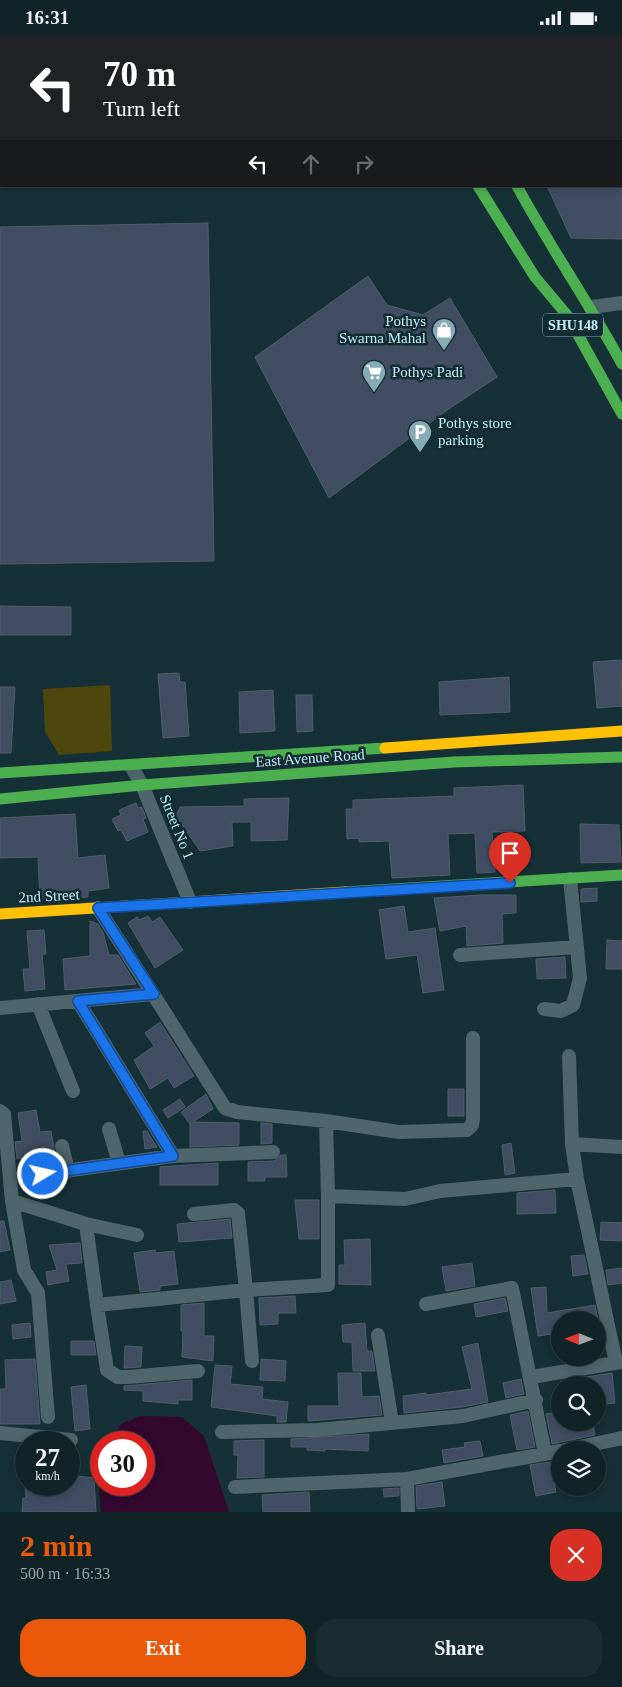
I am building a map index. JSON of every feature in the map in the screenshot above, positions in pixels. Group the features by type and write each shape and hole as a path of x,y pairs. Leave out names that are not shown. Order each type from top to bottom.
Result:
{"main road":[{"name":"SHU148","path":"479,187 535,277 567,315 622,414"},
{"name":"SHU148","path":"518,187 541,230 591,307 622,364"},
{"name":"East Avenue Road","path":"0,773 131,766 622,731"},
{"name":"East Avenue Road","path":"0,799 142,785 454,762 622,757"},
{"name":"2nd Street","path":"0,914 622,875"}],"street":[{"path":"591,307 622,303"},
{"name":"Street No 1","path":"131,766 142,785 190,902"},
{"path":"544,1009 561,1011 573,1005 580,979 570,879"},
{"path":"98,908 154,994 224,1108 236,1112 326,1121 399,1132 467,1130 472,1125 474,1119 473,1038"},
{"path":"460,955 577,947"},
{"path":"0,1007 154,994"},
{"path":"78,1001 173,1156"},
{"path":"38,1004 74,1091"},
{"path":"531,1377 619,1362 577,1179 572,1144 569,1056"},
{"path":"0,1111 4,1115 12,1201 24,1271 38,1293 48,1417"},
{"path":"97,1305 246,1290 328,1285 326,1121"},
{"path":"109,1129 119,1163"},
{"path":"572,1144 622,1147"},
{"path":"62,1146 68,1171"},
{"path":"43,1174 173,1156 272,1152"},
{"path":"328,1196 405,1199 440,1191 577,1179"},
{"path":"12,1201 86,1224 136,1235"},
{"path":"194,1214 234,1210 238,1213 252,1361"},
{"path":"86,1224 107,1370 112,1375 128,1377 198,1371"},
{"path":"426,1305 512,1288 536,1400 545,1454"},
{"path":"378,1335 392,1423"},
{"path":"222,1432 318,1430 463,1416 536,1400"},
{"path":"0,1433 15,1434"},
{"path":"606,1442 622,1439"},
{"path":"235,1487 407,1479 551,1453"},
{"path":"407,1479 408,1512"}],"shaded area":[{"path":"110,685 112,751 59,755 45,732 43,689"},
{"path":"140,1416 182,1417 204,1436 229,1512 101,1512 99,1496 155,1496 155,1431 117,1431 121,1424"}],"building":[{"path":"547,187 622,187 622,239 571,238"},
{"path":"208,223 214,561 0,564 0,227"},
{"name":"Pothys Padi","path":"368,276 387,305 423,315 450,298 497,377 450,408 329,498 255,357"},
{"path":"0,606 71,607 71,635 0,635"},
{"path":"621,660 622,706 597,708 593,662"},
{"path":"179,673 180,682 185,682 189,736 163,738 158,674"},
{"path":"509,677 510,712 440,715 439,682"},
{"path":"0,687 15,687 11,753 0,753"},
{"path":"273,690 275,731 240,733 239,692"},
{"path":"296,695 312,695 313,731 297,732"},
{"path":"523,785 525,831 492,832 495,872 477,873 475,833 448,834 450,875 392,878 389,841 359,842 359,838 347,839 346,809 353,809 353,800 454,796 454,788"},
{"path":"289,798 287,840 251,841 251,822 232,822 233,846 200,851 176,816 180,807 244,806 244,799"},
{"path":"136,803 138,808 142,807 146,818 143,819 148,832 127,841 121,830 118,831 112,819 121,815 119,810"},
{"path":"75,814 78,858 105,855 109,888 88,891 88,897 40,900 38,857 0,858 0,818"},
{"path":"580,824 619,825 621,862 581,863"},
{"path":"597,888 597,901 581,902 581,889"},
{"path":"516,895 516,913 502,914 503,943 467,946 466,926 440,931 434,898"},
{"path":"404,906 408,932 435,928 444,990 423,993 417,955 386,959 379,910"},
{"path":"148,916 152,922 160,917 183,950 155,968 128,923 137,917 139,920"},
{"path":"90,921 98,924 103,932 109,955 118,955 136,984 65,990 63,959 90,956"},
{"path":"44,930 46,954 42,954 45,989 25,991 23,969 30,969 27,931"},
{"path":"607,940 622,941 622,969 606,969"},
{"path":"565,957 566,978 537,979 536,959"},
{"path":"160,1022 194,1076 174,1088 168,1078 150,1089 134,1060 154,1046 145,1033"},
{"path":"448,1089 464,1089 464,1116 448,1116"},
{"path":"206,1094 213,1109 193,1122 239,1123 239,1145 190,1147 190,1124 181,1112"},
{"path":"180,1099 185,1107 168,1118 163,1110"},
{"path":"36,1110 40,1132 51,1131 56,1159 24,1166 23,1158 17,1159 15,1142 22,1141 18,1113"},
{"path":"261,1123 272,1124 272,1143 261,1144"},
{"path":"143,1131 147,1131 157,1147 145,1149"},
{"path":"511,1143 515,1173 505,1175 502,1145"},
{"path":"281,1155 286,1155 287,1177 265,1177 265,1181 248,1181 248,1162 274,1161"},
{"path":"218,1163 218,1185 160,1185 160,1167"},
{"path":"555,1190 556,1213 517,1214 517,1193"},
{"path":"295,1200 319,1200 319,1239 299,1239"},
{"path":"230,1219 232,1238 179,1242 177,1224"},
{"path":"0,1221 4,1221 10,1250 0,1252"},
{"path":"601,1222 622,1223 622,1241 600,1240"},
{"path":"370,1239 371,1285 339,1284 339,1265 345,1265 344,1240"},
{"path":"80,1243 82,1263 66,1264 69,1281 48,1285 46,1272 57,1270 49,1245"},
{"path":"155,1250 156,1253 174,1251 178,1284 160,1286 160,1290 140,1292 134,1253"},
{"path":"584,1255 588,1274 573,1276 571,1256"},
{"path":"472,1263 475,1286 446,1291 442,1267"},
{"path":"622,1268 622,1283 608,1285 606,1270"},
{"path":"11,1280 16,1301 0,1304 0,1282"},
{"path":"546,1287 547,1313 551,1312 551,1334 538,1336 531,1288"},
{"path":"295,1296 296,1313 278,1313 278,1324 260,1325 259,1298"},
{"path":"505,1298 508,1311 476,1317 474,1304"},
{"path":"204,1303 204,1336 214,1336 213,1361 182,1357 181,1305"},
{"path":"595,1305 596,1311 559,1311"},
{"path":"30,1323 31,1337 13,1339 12,1325"},
{"path":"365,1323 367,1351 372,1351 375,1371 353,1371 352,1342 343,1342 342,1325"},
{"path":"71,1341 94,1341 96,1355 71,1355"},
{"path":"478,1343 488,1402 462,1407 404,1413 403,1396 472,1389 462,1347"},
{"path":"125,1346 142,1347 141,1367 124,1368"},
{"path":"35,1359 40,1424 0,1424 0,1389 6,1389 5,1360"},
{"path":"261,1359 286,1361 285,1381 260,1380"},
{"path":"215,1365 232,1366 230,1384 263,1387 262,1399 288,1402 286,1422 277,1422 277,1416 211,1407"},
{"path":"338,1373 361,1373 362,1397 379,1396 382,1415 308,1421 308,1406 339,1406"},
{"path":"612,1373 615,1403 606,1404 606,1376 593,1376"},
{"path":"521,1379 524,1394 506,1398 503,1383"},
{"path":"192,1380 192,1400 178,1400 178,1404 143,1401 143,1391 124,1390 124,1386"},
{"path":"86,1385 90,1429 75,1431 71,1387"},
{"path":"528,1411 535,1447 517,1450 510,1415"},
{"path":"551,1413 551,1431 594,1431 595,1435 566,1441 551,1441 546,1414"},
{"path":"369,1434 368,1451 325,1449 325,1451 307,1450 307,1447 291,1447 291,1439"},
{"path":"264,1440 264,1477 237,1478 238,1455 234,1455 234,1441"},
{"path":"480,1441 483,1456 444,1463 442,1450 465,1447 464,1443"},
{"path":"550,1462 551,1493 536,1496 530,1465"},
{"path":"80,1476 90,1478 90,1496 95,1496 96,1512 22,1512 23,1498 26,1498 26,1496 80,1496"},
{"path":"442,1482 445,1506 417,1509 416,1486"},
{"path":"399,1488 399,1496 384,1497 383,1489"},
{"path":"309,1492 310,1512 263,1512 262,1495"}],"traffic: fast":[{"path":"479,187 535,277 567,315 622,414"},
{"path":"518,187 622,364"},
{"path":"0,773 385,748"},
{"path":"0,799 142,785 454,762 622,757"},
{"path":"345,892 622,875"}],"traffic: slow":[{"path":"385,748 622,731"},
{"path":"0,914 345,892"}],"place":[{"name":"Pothys Swarna Mahal","path":"444,351"},
{"name":"Pothys Padi","path":"374,393"},
{"name":"Pothys store parking","path":"420,453"}],"route":[{"path":"43,1174 173,1156 78,1001 154,994 98,908 510,883"}]}
